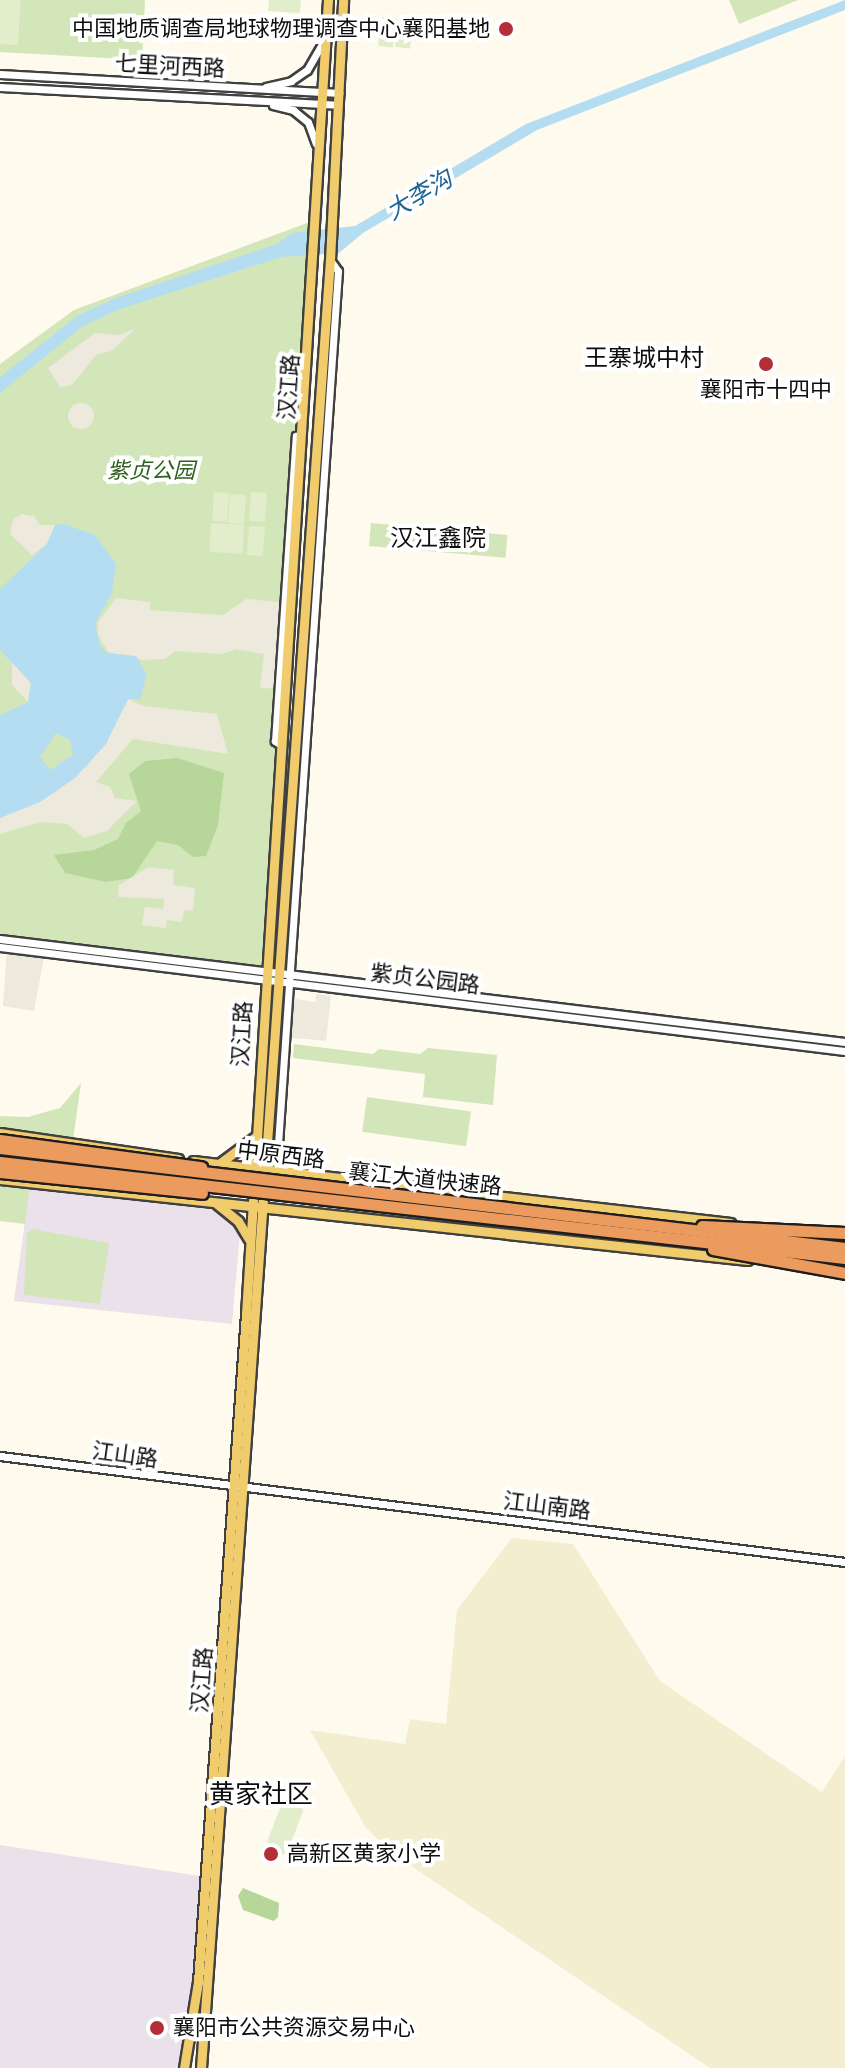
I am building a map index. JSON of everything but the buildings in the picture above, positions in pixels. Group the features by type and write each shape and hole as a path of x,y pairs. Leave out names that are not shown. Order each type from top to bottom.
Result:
{"highway":[{"path":"0,1140 181,1162 311,1193"},
{"name":"襄江大道快速路","path":"0,1148 311,1193"},
{"name":"襄江大道快速路","path":"0,1162 688,1235 845,1248"},
{"path":"0,1172 180,1193 311,1193"},
{"path":"688,1235 725,1224 845,1234"},
{"path":"688,1235 723,1252 845,1273"},
{"name":"襄江大道快速路","path":"688,1235 845,1258"}],"main road":[{"name":"汉江路","path":"184,2068 198,1982 233,1488 264,974 318,219 328,0"},
{"name":"汉江路","path":"201,2068 263,1206 284,976 333,263 343,0"},
{"name":"中原西路","path":"0,1133 266,1173 845,1234"},
{"path":"214,1165 240,1153 255,1137"},
{"path":"269,1139 269,1154 295,1175"},
{"path":"0,1179 250,1204 845,1273"},
{"path":"210,1201 227,1209 249,1239"},
{"path":"261,1239 267,1219 289,1209"}],"street":[{"path":"257,89 291,81 307,70 320,53 327,26"},
{"name":"七里河西路","path":"0,74 339,93"},
{"name":"七里河西路","path":"0,87 338,105"},
{"path":"256,101 293,110 308,122 320,168"},
{"name":"紫贞公园路","path":"0,939 264,974"},
{"name":"紫贞公园路","path":"0,947 284,976 845,1042"},
{"path":"277,1162 284,976"},
{"name":"紫贞公园路","path":"284,976 845,1051"},
{"name":"江山路","path":"0,1456 245,1489"},
{"name":"江山南路","path":"245,1489 845,1562"}],"shaded area":[{"path":"136,328 112,351 97,354 72,385 60,387 48,368 95,333 119,335"},
{"path":"81,403 90,407 94,416 90,425 81,429 72,425 68,416 72,407"},
{"path":"22,514 34,516 40,525 55,525 47,544 32,555 10,534 13,519"},
{"path":"116,598 150,602 150,610 223,615 246,599 292,603 286,689 260,688 264,654 236,649 223,654 175,651 165,659 143,660 108,652 98,635 98,622"},
{"path":"12,661 31,683 28,702 12,685"},
{"path":"129,699 143,706 217,714 228,754 133,739 96,782 110,787 115,798 137,801 107,831 84,838 67,824 41,822 0,834 0,818 56,792 89,764"},
{"path":"149,867 174,870 173,885 195,888 193,911 184,910 182,922 167,920 166,928 142,925 145,907 163,909 164,899 118,897 119,885"},
{"path":"7,948 45,952 34,1011 3,1006"},
{"path":"316,994 331,996 326,1041 285,1037 288,998 315,1002"},
{"path":"30,1185 214,1206 227,1214 240,1232 232,1324 14,1301"},
{"path":"512,1538 573,1544 660,1681 822,1792 845,1756 845,2068 710,2068 395,1855 366,1828 310,1730 405,1744 410,1719 446,1724 457,1610"},
{"path":"0,1845 206,1877 185,2068 0,2068"}],"green space":[{"path":"0,0 145,0 142,60 0,52"},
{"path":"0,0 21,0 18,45 0,44"},
{"path":"269,0 301,0 300,13 268,11"},
{"path":"729,0 798,0 739,24"},
{"path":"382,17 397,19 393,48 378,46"},
{"path":"399,18 414,20 410,49 395,47"},
{"name":"紫贞公园","path":"318,219 264,970 0,936 0,364 74,310"},
{"path":"214,492 229,493 227,522 212,521"},
{"path":"251,492 267,493 265,522 249,521"},
{"path":"230,494 246,495 244,524 228,523"},
{"path":"211,523 244,525 242,554 209,552"},
{"path":"371,523 507,535 505,558 369,546"},
{"path":"249,526 265,527 263,556 247,555"},
{"path":"177,758 224,773 218,825 206,856 193,857 178,845 157,841 132,878 106,882 65,873 54,855 94,850 118,839 126,823 141,811 129,774 145,761"},
{"path":"294,1044 373,1054 379,1049 420,1054 428,1048 497,1055 493,1105 423,1097 425,1074 293,1058"},
{"path":"81,1083 73,1140 0,1129 0,1116 28,1117 60,1108"},
{"path":"367,1097 471,1112 466,1146 362,1132"},
{"path":"0,1182 30,1185 25,1224 0,1221"},
{"path":"32,1229 109,1243 100,1304 24,1295 27,1233"},
{"path":"291,1798 300,1802 303,1811 288,1851 281,1856 270,1852 267,1842 283,1800"},
{"path":"243,1888 279,1903 278,1917 274,1921 243,1910 238,1896"}],"water":[{"name":"大李沟","path":"845,0 845,10 537,130 363,233 339,253 281,257 117,310 83,326 0,393 0,377 77,316 113,299 277,244 292,233 355,226 526,124"},
{"path":"64,524 95,535 116,564 112,593 95,624 100,646 107,653 136,656 147,674 140,699 128,699 106,744 75,778 40,802 0,818 0,715 28,702 31,683 0,650 0,589 47,544 55,525","holes":["56,733 70,740 73,755 50,770 40,757"]}],"place":[{"name":"中国地质调查局地球物理调查中心襄阳基地","path":"506,29"},
{"name":"襄阳市十四中","path":"766,364"},
{"name":"高新区黄家小学","path":"271,1854"},
{"name":"襄阳市公共资源交易中心","path":"157,2028"}],"district":[{"name":"王寨城中村","path":"644,358"},
{"name":"汉江鑫院","path":"438,538"},
{"name":"黄家社区","path":"261,1795"}]}
